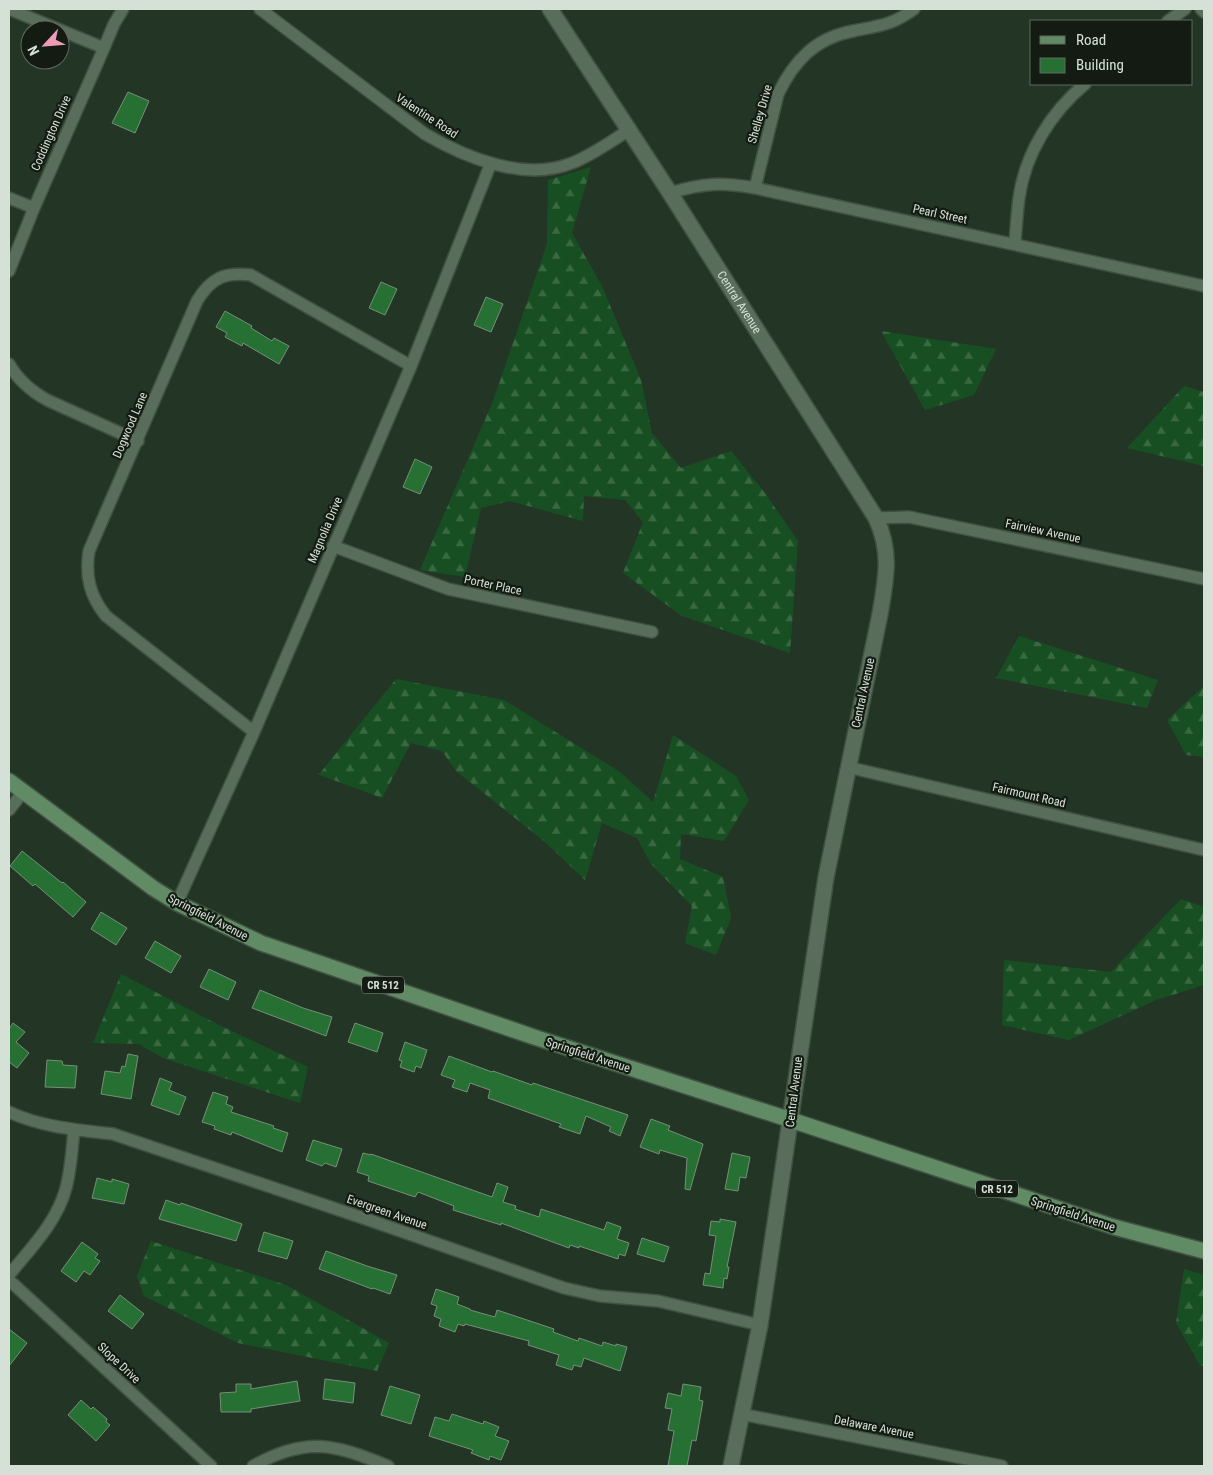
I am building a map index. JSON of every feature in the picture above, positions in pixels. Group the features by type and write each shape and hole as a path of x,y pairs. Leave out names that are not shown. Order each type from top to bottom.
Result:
{"main road":[{"name":"Springfield Avenue","path":"9,781 153,888 177,903 261,943 534,1037 1114,1227 1204,1251"}],"street":[{"path":"9,9 104,48"},
{"name":"Coddington Drive","path":"9,271 34,208 114,24 124,9"},
{"name":"Valentine Road","path":"260,9 425,134 464,155 491,163 524,169 554,169 571,164 591,154 629,130"},
{"name":"Central Avenue","path":"550,9 670,193 876,518 885,544 887,574 826,877 801,1036 791,1120 760,1325 731,1466"},
{"name":"Shelley Drive","path":"755,188 778,94 784,81 802,57 812,48 838,34 888,24 914,9"},
{"path":"1169,20 1185,9"},
{"path":"1201,9 1204,12"},
{"path":"1015,244 1019,198 1023,180 1035,147 1056,114 1084,85"},
{"name":"Magnolia Drive","path":"177,903 254,732 411,366 491,163"},
{"name":"Pearl Street","path":"670,193 699,185 712,184 755,188 1204,286"},
{"path":"9,198 34,208"},
{"name":"Dogwood Lane","path":"254,732 106,616 97,605 87,579 86,565 89,551 197,302 204,289 223,276 237,273 251,274 264,280 411,366"},
{"path":"9,364 33,392 138,441"},
{"name":"Fairview Avenue","path":"876,518 909,517 1204,579"},
{"name":"Porter Place","path":"333,546 448,589 652,632"},
{"name":"Fairmount Road","path":"847,767 1204,850"},
{"path":"9,810 23,792"},
{"name":"Evergreen Avenue","path":"9,1112 23,1119 74,1130 113,1134 564,1288 600,1296 658,1301 760,1325"},
{"path":"9,1275 42,1235 59,1205 66,1188 74,1130"},
{"name":"Slope Drive","path":"9,1280 211,1466"},
{"name":"Delaware Avenue","path":"742,1414 1002,1466"},
{"path":"253,1466 274,1454 293,1448 325,1446 346,1450 388,1466"}],"green space":[{"path":"591,167 572,233 602,286 641,380 652,433 681,468 731,451 765,493 798,541 790,653 682,616 623,573 643,522 625,500 584,496 583,521 510,501 481,508 465,577 420,570 493,401 547,244 548,180"},
{"path":"881,331 996,349 974,395 925,410"},
{"path":"1184,386 1204,392 1204,466 1127,448"},
{"path":"1019,636 1158,680 1147,708 996,678"},
{"path":"396,679 504,700 620,772 653,802 673,735 736,776 749,800 724,841 681,834 680,859 723,877 731,918 716,955 685,943 692,906 651,864 637,838 602,823 585,880 545,842 456,771 442,751 411,743 382,798 317,774 321,772"},
{"path":"1204,686 1204,757 1186,755 1167,720"},
{"path":"1181,899 1204,907 1204,985 1156,1000 1069,1040 1002,1025 1004,960 1111,972"},
{"path":"121,974 217,1024 308,1067 300,1103 163,1058 139,1044 93,1043"},
{"path":"151,1241 286,1285 389,1343 377,1371 238,1343 144,1296 137,1276"},
{"path":"1184,1269 1204,1275 1204,1366 1200,1365 1176,1323"}],"building":[{"path":"128,92 149,101 135,133 112,123"},
{"path":"381,282 397,289 385,315 369,308"},
{"path":"486,297 503,304 491,332 474,325"},
{"path":"225,311 252,326 251,328 272,341 274,338 289,346 279,364 243,343 242,346 225,337 227,333 216,327"},
{"path":"415,459 432,467 420,494 403,487"},
{"path":"22,851 86,902 73,917 35,884 33,886 10,866"},
{"path":"101,912 127,928 116,945 91,929"},
{"path":"155,941 181,956 171,973 145,958"},
{"path":"209,969 236,982 228,1000 200,987"},
{"path":"260,990 303,1008 332,1017 326,1036 252,1008"},
{"path":"13,1023 25,1032 16,1042 29,1053 17,1068 9,1062 9,1029"},
{"path":"355,1023 383,1033 377,1052 348,1042"},
{"path":"405,1042 427,1050 421,1068 416,1066 414,1072 400,1067 402,1061 399,1060"},
{"path":"128,1054 138,1056 131,1099 101,1094 105,1071 120,1073 122,1066 125,1067"},
{"path":"449,1056 492,1072 532,1085 533,1083 628,1115 620,1136 609,1131 611,1127 586,1116 580,1134 559,1127 561,1124 488,1098 490,1090 470,1083 467,1092 452,1087 455,1080 441,1075"},
{"path":"47,1060 62,1061 63,1065 77,1066 75,1088 45,1087"},
{"path":"160,1078 172,1083 169,1090 186,1097 179,1115 151,1105"},
{"path":"213,1092 228,1097 226,1104 233,1107 231,1112 274,1126 273,1128 288,1133 282,1152 232,1132 231,1135 214,1129 215,1126 202,1122"},
{"path":"651,1119 670,1126 668,1130 703,1144 690,1190 685,1189 687,1158 660,1150 659,1154 640,1147"},
{"path":"313,1140 342,1149 336,1167 325,1163 322,1166 306,1160"},
{"path":"363,1153 371,1154 492,1197 497,1183 508,1187 503,1202 516,1206 515,1209 539,1217 541,1209 604,1230 607,1222 621,1227 617,1239 629,1243 625,1256 619,1254 618,1259 579,1246 579,1248 570,1245 569,1248 501,1223 501,1225 453,1210 454,1206 418,1192 415,1197 368,1181 369,1176 357,1172"},
{"path":"732,1153 750,1157 746,1178 740,1177 738,1191 725,1189"},
{"path":"97,1178 112,1182 112,1179 129,1184 124,1204 92,1198"},
{"path":"166,1200 180,1205 181,1203 242,1224 236,1241 159,1219"},
{"path":"720,1219 736,1222 727,1267 729,1267 727,1279 724,1278 723,1288 703,1285 705,1273 710,1274 716,1236 709,1235 711,1221 720,1222"},
{"path":"264,1232 293,1241 287,1259 258,1251"},
{"path":"642,1238 669,1247 664,1262 637,1254"},
{"path":"82,1242 98,1254 95,1258 100,1261 90,1275 84,1271 76,1282 61,1271"},
{"path":"326,1251 397,1275 390,1294 319,1269"},
{"path":"436,1289 459,1297 457,1304 470,1310 495,1317 497,1310 554,1329 553,1332 578,1341 579,1338 602,1346 603,1342 627,1347 620,1371 584,1358 581,1367 574,1365 572,1370 556,1365 559,1355 528,1345 529,1341 465,1324 464,1326 458,1324 455,1332 439,1326 441,1319 434,1316 437,1306 431,1304"},
{"path":"120,1295 144,1314 132,1329 108,1311"},
{"path":"9,1329 27,1343 9,1366"},
{"path":"325,1379 355,1383 353,1403 323,1399"},
{"path":"297,1381 300,1401 251,1409 251,1412 221,1412 220,1393 236,1392 236,1384 251,1384 251,1389"},
{"path":"683,1384 701,1387 699,1400 703,1401 696,1441 692,1440 687,1466 668,1466 674,1431 668,1430 672,1409 665,1408 668,1393 681,1396"},
{"path":"390,1386 420,1395 411,1424 381,1415"},
{"path":"81,1400 107,1419 106,1422 110,1425 96,1441 68,1415"},
{"path":"452,1414 483,1424 484,1421 499,1427 495,1436 509,1441 501,1460 490,1456 489,1460 471,1453 473,1450 429,1436 435,1417 449,1421"}]}
